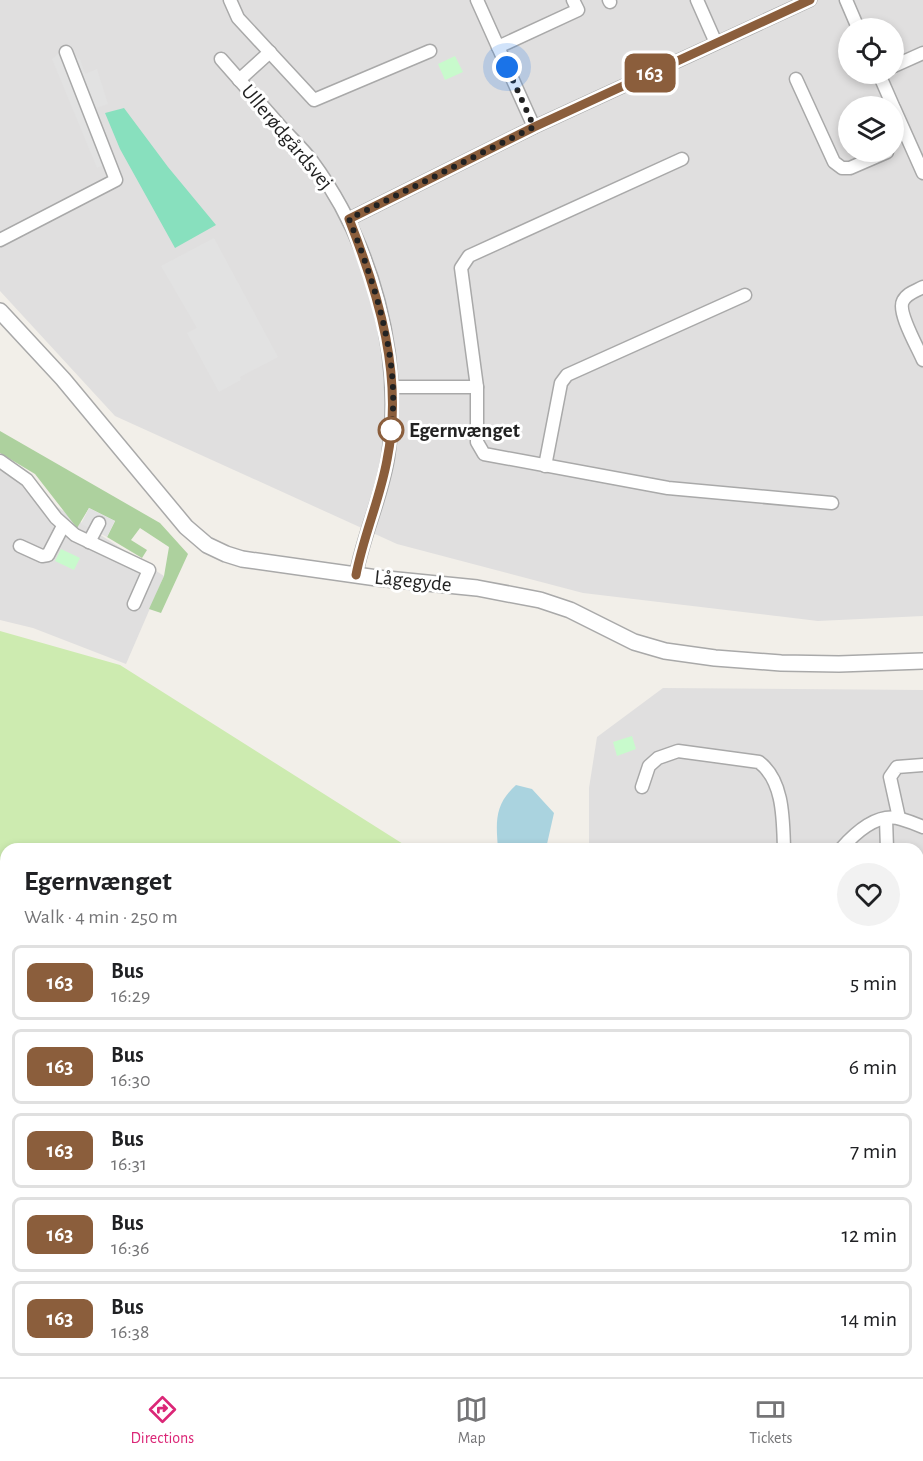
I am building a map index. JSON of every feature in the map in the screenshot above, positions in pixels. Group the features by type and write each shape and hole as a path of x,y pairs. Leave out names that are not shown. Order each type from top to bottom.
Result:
{"street":[{"path":"230,0 238,18 314,100 430,51"},
{"path":"477,0 534,127"},
{"path":"498,47 578,10 573,0"},
{"path":"697,0 716,43"},
{"path":"349,219 534,127 810,0"},
{"path":"846,0 854,18"},
{"path":"0,240 116,180 66,52"},
{"path":"239,80 270,52"},
{"path":"904,61 923,52"},
{"name":"Ullerødgårdsvej","path":"221,59 310,159 329,186 349,219 369,270 380,308 392,387 391,431 387,460 356,575"},
{"path":"796,79 834,162 842,168 850,168 864,162"},
{"path":"904,130 923,173"},
{"path":"904,144 909,142"},
{"path":"682,159 469,256 461,268 477,387 477,442 484,454 668,488 832,503"},
{"path":"923,288 908,294 901,303 901,312 923,360"},
{"path":"545,466 561,383 567,375 745,295"},
{"name":"Lågegyde","path":"0,311 52,366 181,522 199,540 226,554 242,559 356,575 468,587 540,600 570,610 634,642 685,654 781,663 839,664 923,661"},
{"path":"392,387 477,387"},
{"path":"0,461 27,480 63,526 75,535 149,570 134,604"},
{"path":"89,542 99,523"},
{"path":"20,546 42,556 48,555 63,526"},
{"path":"642,787 650,766 658,758 678,751 759,762 769,770 783,809 784,843"},
{"path":"899,818 890,777 897,767 923,765"},
{"path":"846,843 867,824 886,819 899,818 923,827"},
{"path":"886,819 887,843"}],"shaded area":[{"path":"0,0 923,0 923,616 818,621 583,593 397,544 115,416 0,291"},
{"path":"65,47 80,59 85,74 97,69 108,104 96,108 115,160 97,168 52,59"},
{"path":"214,238 278,357 240,377 241,380 219,392 187,333 197,328 161,266"},
{"path":"0,470 164,576 126,664 33,628 0,620"},
{"path":"89,508 115,521 107,537 81,524"},
{"path":"663,688 923,690 923,843 589,843 589,788 597,737"}],"green space":[{"path":"455,56 463,72 445,80 438,64"},
{"path":"124,108 168,167 216,225 175,248 120,149 105,113"},
{"path":"0,431 160,523 188,554 161,613 149,609 164,576 169,547 140,528 131,540 147,550 142,558 107,537 115,521 89,508 77,528 35,474 0,453"},
{"path":"61,549 80,558 74,570 55,561"},
{"path":"0,631 120,665 402,843 0,843"},
{"path":"632,736 636,749 617,756 613,742"}],"water":[{"path":"516,785 532,789 554,813 547,843 498,843 498,814 509,792"}],"bus line":[{"name":"163","path":"356,575 382,484 391,431 393,401 387,342 380,308 369,270 349,219 534,127 810,0"}],"place":[{"name":"Egernvænget","path":"391,430"}],"route":[{"path":"391,430 393,401 384,325 369,270 349,219 534,127 507,67"}]}
